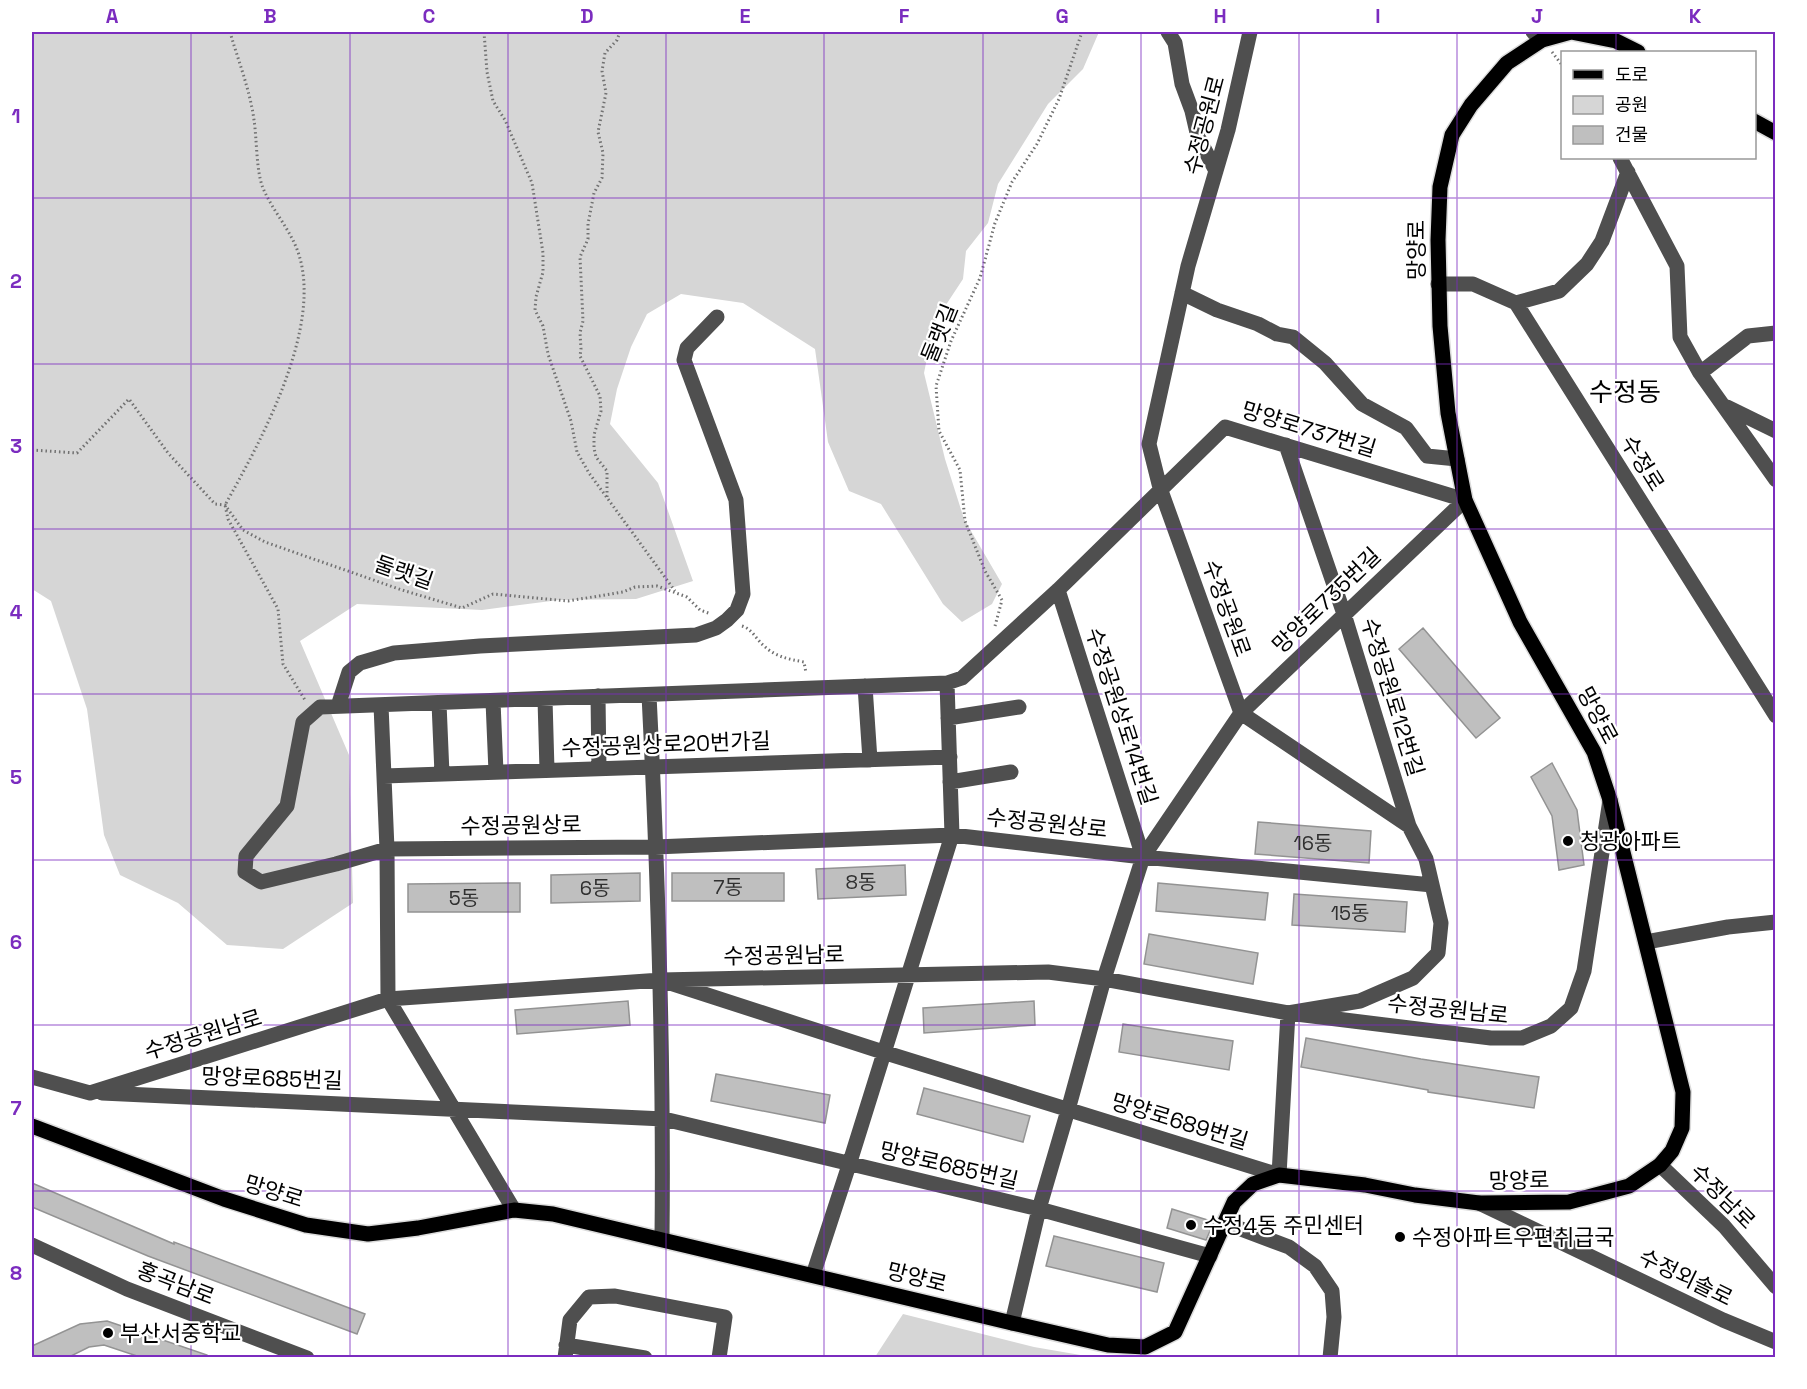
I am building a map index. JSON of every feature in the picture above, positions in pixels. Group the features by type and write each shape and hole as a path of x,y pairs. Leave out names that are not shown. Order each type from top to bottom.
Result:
{"main road":[{"name":"망양로","path":"32,1126 214,1196 306,1225 368,1234 418,1228 514,1210 553,1214 1012,1323 1147,1352 1175,1332 1234,1202 1253,1184 1279,1175 1365,1185 1415,1196 1479,1203 1569,1202 1629,1186 1660,1166 1672,1151 1682,1128 1683,1092 1646,942 1610,800 1594,752 1520,622 1465,500 1448,413 1438,284 1440,187 1452,135 1471,105 1507,63 1538,36 1571,32 1616,41 1636,51"},
{"path":"1756,122 1776,133"}],"street":[{"path":"1168,32 1175,43 1182,84 1198,137 1216,171"},
{"name":"수정공원로","path":"1241,713 1160,488 1149,444 1188,267 1228,130 1250,32"},
{"path":"1621,159 1677,266 1680,337 1700,373 1776,480"},
{"path":"1438,284 1473,284 1516,303 1559,291 1587,264 1602,241 1628,172"},
{"path":"1182,293 1277,334 1293,337 1325,363 1362,404 1406,428 1427,456 1457,459"},
{"name":"수정로","path":"1516,303 1776,716"},
{"path":"338,706 349,672 360,663 394,653 480,646 696,635 716,628 728,620 737,610 743,594 736,500 684,360 687,348 717,317"},
{"path":"1700,373 1748,336 1776,333"},
{"path":"1724,406 1776,431"},
{"name":"망양로737번길","path":"1160,488 1225,427 1465,500"},
{"name":"수정공원로12번길","path":"1286,445 1344,614 1410,826"},
{"path":"312,713 320,707 338,706 947,683 962,678 1058,590 1160,488"},
{"name":"망양로735번길","path":"1143,857 1241,713 1465,500"},
{"name":"수정공원상로14번길","path":"1058,590 1143,857"},
{"path":"883,1052 952,835 947,683"},
{"path":"865,686 870,760"},
{"path":"649,694 661,980 662,1239"},
{"path":"598,696 599,769"},
{"path":"545,699 547,770"},
{"path":"493,701 496,772"},
{"path":"439,703 442,774"},
{"path":"381,705 387,849 388,999 514,1210"},
{"path":"948,718 1019,707"},
{"name":"수정공원상로","path":"312,713 303,722 287,806 246,856 245,872 261,882 387,849 655,846 952,835 1143,857 1432,885"},
{"path":"1241,713 1410,826 1426,859 1441,923 1438,953 1413,978 1360,1001 1288,1013 1279,1175"},
{"name":"수정공원상로20번가길","path":"384,776 950,757"},
{"path":"950,782 1011,772"},
{"name":"수정공원남로","path":"90,1093 388,999 661,980 1048,972 1104,979 1288,1013 1491,1038 1521,1038 1551,1026 1571,1008 1584,971 1610,800"},
{"path":"1068,1110 1104,979 1143,857"},
{"path":"1646,942 1728,927 1776,922"},
{"name":"망양로689번길","path":"661,980 883,1052 1279,1175"},
{"name":"망양로685번길","path":"849,1165 883,1052"},
{"path":"32,1077 90,1093"},
{"name":"망양로685번길","path":"90,1093 663,1119 1039,1209 1210,1256"},
{"name":"망양로685번길","path":"1039,1209 1068,1110"},
{"path":"813,1275 849,1165"},
{"name":"수정남로","path":"1660,1166 1724,1226 1776,1287"},
{"name":"수정외솔로","path":"1479,1203 1723,1320 1776,1342"},
{"path":"1012,1323 1039,1209"},
{"path":"1225,1223 1289,1246 1315,1266 1332,1291 1334,1317 1330,1358"},
{"name":"홍곡남로","path":"32,1245 128,1289 307,1358"},
{"path":"645,1358 565,1351 570,1320 589,1297 615,1296 725,1317 719,1358"}],"path":[{"path":"230,32 254,117 262,186 298,252 305,288 303,316 292,360 271,414 225,505 228,519 278,609 284,664 312,713"},
{"path":"484,32 487,72 493,101 505,120 532,183 543,253 543,272 535,310 543,326 548,354 571,421 577,452 676,593"},
{"path":"607,497 607,471 596,457 594,448 594,435 601,411 600,396 579,356 583,321 580,257 588,239 588,224 594,193 602,178 603,153 598,132 606,93 602,71 605,53 617,40 620,32"},
{"name":"둘랫길","path":"988,654 988,646 1002,600 985,571 965,521 960,470 939,431 936,386 951,341 980,278 995,223 1012,182 1037,144 1059,99 1082,32"},
{"name":"둘랫길","path":"32,450 77,453 129,399 168,453 215,504 225,505 243,531 265,542 402,590 462,608 493,594 568,601 623,592 635,587 657,586 687,597 700,610 748,628 764,646 781,658 804,662 809,688"}],"green space":[{"path":"32,32 1099,32 1083,69 1048,104 998,184 988,223 966,251 963,279 934,323 924,373 945,459 964,519 1002,584 992,604 962,622 943,604 881,504 849,491 828,442 815,349 743,303 681,294 647,314 631,347 617,389 610,424 658,483 693,581 636,599 559,600 482,610 357,604 300,641 349,755 353,903 283,949 227,945 178,903 120,875 104,835 87,709 51,601 32,589"},
{"path":"903,1314 1034,1347 1092,1357 875,1357"}],"building":[{"path":"1423,628 1500,718 1476,738 1399,649"},
{"name":"청광아파트","path":"1552,763 1577,810 1584,865 1559,870 1552,816 1531,777"},
{"path":"1258,822 1371,831 1369,863 1255,854"},
{"path":"905,865 906,895 818,899 816,869"},
{"path":"640,873 640,901 551,903 551,875"},
{"path":"672,873 784,873 784,901 672,901"},
{"path":"520,883 520,912 408,912 408,884"},
{"path":"1158,883 1268,893 1265,920 1156,911"},
{"path":"1294,894 1407,902 1405,932 1292,925"},
{"path":"1149,934 1258,953 1253,984 1144,964"},
{"path":"628,1001 630,1025 517,1034 515,1010"},
{"path":"1034,1001 1035,1025 924,1033 923,1008"},
{"path":"1123,1024 1233,1041 1229,1070 1119,1052"},
{"path":"1306,1038 1539,1077 1534,1108 1428,1092 1428,1090 1301,1067"},
{"path":"716,1074 830,1095 825,1123 711,1101"},
{"path":"924,1088 1030,1116 1023,1142 917,1114"},
{"path":"32,1183 174,1244 174,1242 365,1314 357,1334 148,1256 32,1207"},
{"name":"수정4동 주민센터","path":"1172,1209 1214,1222 1206,1240 1167,1228"},
{"path":"1054,1236 1164,1263 1157,1292 1046,1266"},
{"path":"107,1321 207,1355 207,1358 143,1358 104,1345 89,1347 67,1358 32,1358 32,1346 80,1324"}],"place":[{"name":"청광아파트","path":"1568,841"},
{"name":"수정4동 주민센터","path":"1191,1225"},
{"name":"수정아파트우편취급국","path":"1400,1237"},
{"name":"부산서중학교","path":"108,1333"}],"district":[{"name":"수정동","path":"1625,392"}]}
